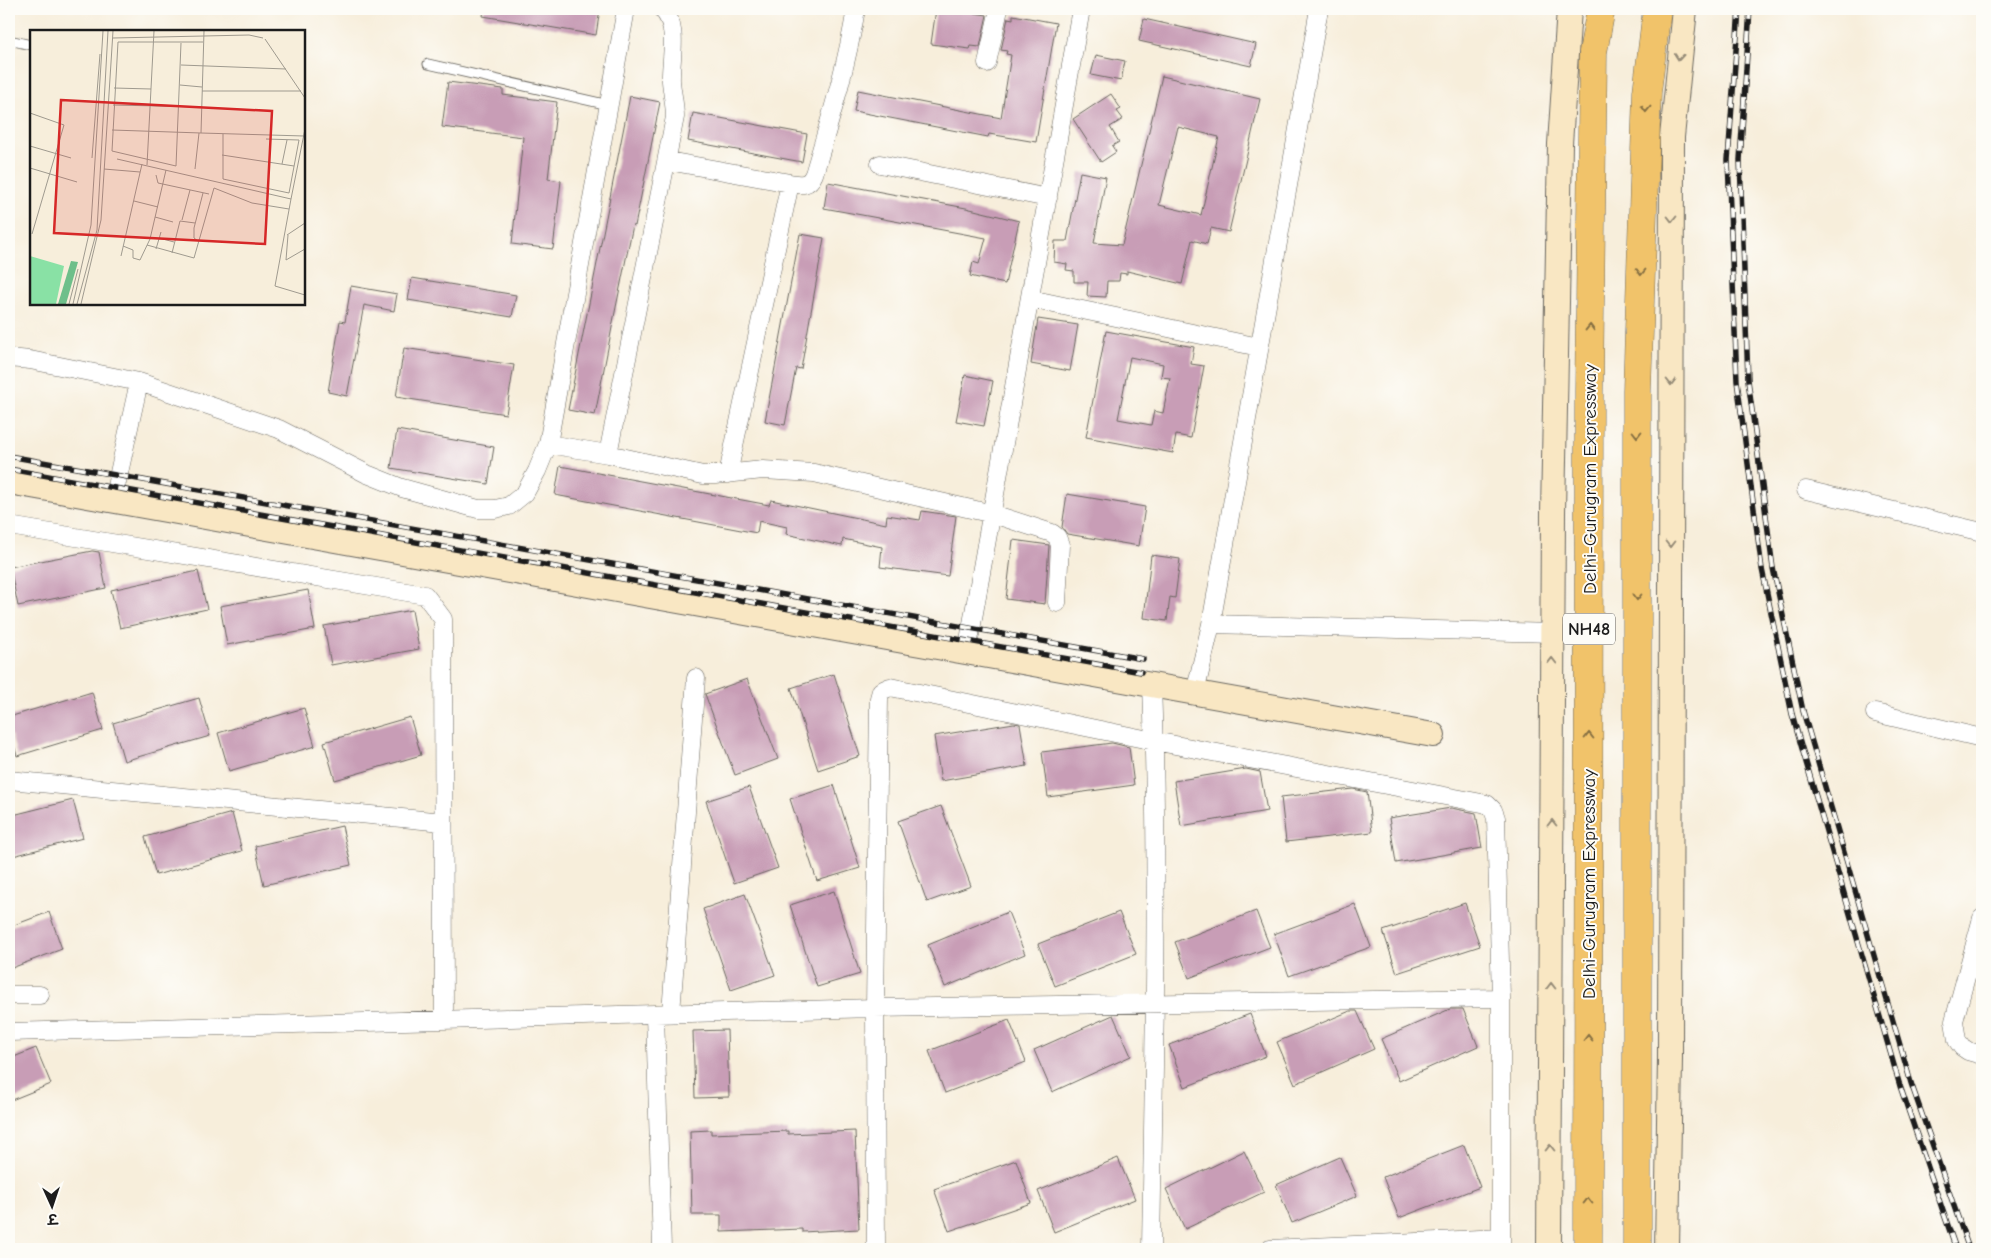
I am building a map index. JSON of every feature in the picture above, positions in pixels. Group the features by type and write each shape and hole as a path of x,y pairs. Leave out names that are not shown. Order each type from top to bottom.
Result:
{"highway":[{"name":"Delhi-Gurugram Expressway","path":"1588,1249 1589,372 1593,52 1601,9"},
{"name":"NH48","path":"1638,1249 1637,390 1647,92 1656,9"}],"main road":[{"path":"1550,1249 1552,633 1560,144 1569,9"},
{"path":"1667,1249 1670,1029 1672,137 1686,9"},
{"path":"9,482 1433,735"}],"street":[{"path":"9,358 30,360 139,382 279,429 367,474 402,488 478,509 495,509 510,506 524,493 538,471 548,444 626,9"},
{"path":"608,454 676,117 671,81 672,32 669,19 662,9"},
{"path":"668,161 790,184 806,184 810,182 814,174 852,36 856,9"},
{"path":"987,63 999,9"},
{"path":"967,652 1081,9"},
{"path":"1196,693 1211,624 1318,9"},
{"path":"880,164 1048,198"},
{"path":"728,474 790,184"},
{"path":"1030,299 1260,347"},
{"path":"113,500 139,382"},
{"path":"548,444 608,454 703,475 763,470 814,473 992,514 1040,528 1057,537 1060,545 1057,603"},
{"path":"1806,490 1982,532"},
{"path":"9,526 425,596 443,619 444,1019"},
{"path":"1211,624 1552,633"},
{"path":"662,1249 663,1014 696,678"},
{"path":"1151,1249 1155,1003 1152,685"},
{"path":"876,1249 875,1008 879,698 882,691 890,688 1154,741 1487,804 1493,810 1496,818 1501,998 1501,1244 1270,1249"},
{"path":"1875,713 1982,738"},
{"path":"9,780 443,822"},
{"path":"1982,918 1954,1021 1958,1040 1962,1047 1982,1055"},
{"path":"9,995 40,995"},
{"path":"9,1032 875,1008 1501,998"}],"lane":[{"path":"9,40 30,44"},
{"path":"428,64 608,105"}],"building":[{"path":"484,9 600,9 596,35 483,16"},
{"path":"936,9 974,9 974,13 987,15 980,47 971,46 970,49 931,44"},
{"path":"1013,15 1056,23 1036,142 989,134 988,137 854,111 858,90 1001,118 1011,55 1006,54 1007,51 1001,50 1008,18 1013,19"},
{"path":"1144,19 1256,44 1251,66 1139,41"},
{"path":"1096,55 1125,61 1121,81 1091,75"},
{"path":"1162,76 1260,99 1229,232 1211,228 1207,244 1192,240 1182,284 1127,271 1127,274 1120,273 1119,281 1107,281 1106,297 1087,296 1088,282 1074,282 1074,271 1066,270 1067,264 1054,262 1055,241 1067,241 1080,172 1106,177 1094,243 1122,245","holes":["1178,127 1219,137 1201,215 1159,205"]},
{"path":"448,82 503,89 503,95 557,102 548,179 561,181 553,249 512,244 523,137 442,127"},
{"path":"1111,94 1121,109 1117,111 1123,119 1110,127 1119,142 1112,146 1116,152 1101,162 1073,119"},
{"path":"630,96 660,102 595,415 568,410"},
{"path":"693,113 807,134 802,162 688,141"},
{"path":"828,182 966,208 1019,221 1005,284 970,276 973,262 979,264 986,238 824,208"},
{"path":"800,234 824,238 801,369 796,368 785,425 765,421"},
{"path":"412,278 516,295 512,317 408,300"},
{"path":"351,286 397,294 394,311 364,305 347,396 328,392 340,321 345,322"},
{"path":"1038,319 1078,325 1070,371 1031,364"},
{"path":"1106,331 1194,347 1191,364 1204,366 1191,438 1176,435 1173,453 1086,437","holes":["1130,357 1163,364 1161,377 1170,378 1163,413 1154,411 1151,425 1118,419"]},
{"path":"404,348 514,365 506,414 396,397"},
{"path":"965,375 993,381 984,426 956,421"},
{"path":"397,430 494,447 488,484 391,468"},
{"path":"560,466 769,505 771,500 886,524 887,515 920,520 922,511 956,516 948,576 880,567 882,547 843,539 842,546 786,534 787,527 759,521 757,533 555,495"},
{"path":"1067,494 1145,507 1139,546 1067,534 1062,527"},
{"path":"1013,540 1049,545 1045,604 1006,599"},
{"path":"92,551 99,552 106,588 18,606 10,567"},
{"path":"1151,555 1180,559 1175,598 1170,597 1167,621 1144,618"},
{"path":"198,571 207,609 120,628 111,590"},
{"path":"308,590 315,629 227,645 220,606"},
{"path":"412,610 419,649 331,665 324,626"},
{"path":"834,674 860,756 818,770 791,688"},
{"path":"747,679 778,759 735,775 705,694"},
{"path":"92,692 103,730 17,756 9,727 9,717"},
{"path":"199,698 210,736 124,761 113,723"},
{"path":"304,708 315,746 229,771 218,733"},
{"path":"410,717 421,755 335,780 324,742"},
{"path":"1014,723 1020,724 1027,766 941,781 934,736"},
{"path":"1112,743 1129,747 1134,785 1048,797 1042,752"},
{"path":"1246,769 1260,772 1267,811 1181,826 1174,781"},
{"path":"834,785 860,868 817,881 790,799"},
{"path":"749,787 778,868 734,883 706,801"},
{"path":"1353,789 1367,792 1372,832 1286,842 1281,797"},
{"path":"73,800 83,838 9,857 9,816"},
{"path":"941,806 971,886 927,902 898,821"},
{"path":"1451,808 1476,813 1482,848 1396,863 1389,818"},
{"path":"232,813 242,851 156,875 145,837"},
{"path":"342,826 351,865 264,885 255,846"},
{"path":"834,891 860,974 817,987 790,905"},
{"path":"745,894 775,975 731,990 703,909"},
{"path":"1465,903 1480,946 1397,973 1383,931"},
{"path":"1355,904 1371,947 1289,976 1274,934"},
{"path":"1256,911 1270,947 1189,978 1175,942"},
{"path":"49,912 62,949 9,969 9,927"},
{"path":"1008,912 1025,954 945,987 928,945"},
{"path":"1119,912 1136,954 1055,986 1038,944"},
{"path":"1450,1009 1463,1009 1478,1046 1399,1081 1381,1039"},
{"path":"1350,1011 1357,1011 1374,1049 1295,1084 1277,1042"},
{"path":"1250,1014 1266,1056 1185,1087 1169,1045"},
{"path":"1113,1015 1131,1056 1052,1092 1034,1050"},
{"path":"1009,1020 1026,1062 945,1093 929,1051"},
{"path":"727,1030 729,1097 695,1098 693,1031"},
{"path":"36,1048 51,1084 9,1101 9,1059"},
{"path":"711,1130 711,1134 788,1131 788,1134 855,1131 859,1229 802,1232 802,1229 721,1232 721,1215 692,1215 690,1131"},
{"path":"1464,1145 1480,1187 1399,1218 1383,1177"},
{"path":"1244,1151 1264,1192 1185,1229 1166,1189"},
{"path":"1340,1157 1357,1196 1292,1223 1276,1185"},
{"path":"1118,1158 1135,1199 1054,1232 1038,1191"},
{"path":"1016,1160 1031,1203 949,1231 934,1189"}],"railway":[{"path":"1739,9 1728,160 1737,381 1762,569 1792,714 1900,1086 1956,1249"},
{"path":"1750,9 1740,160 1748,380 1773,568 1803,711 1911,1083 1969,1249"},
{"path":"9,456 1143,659"},
{"path":"9,469 1141,672"}]}
